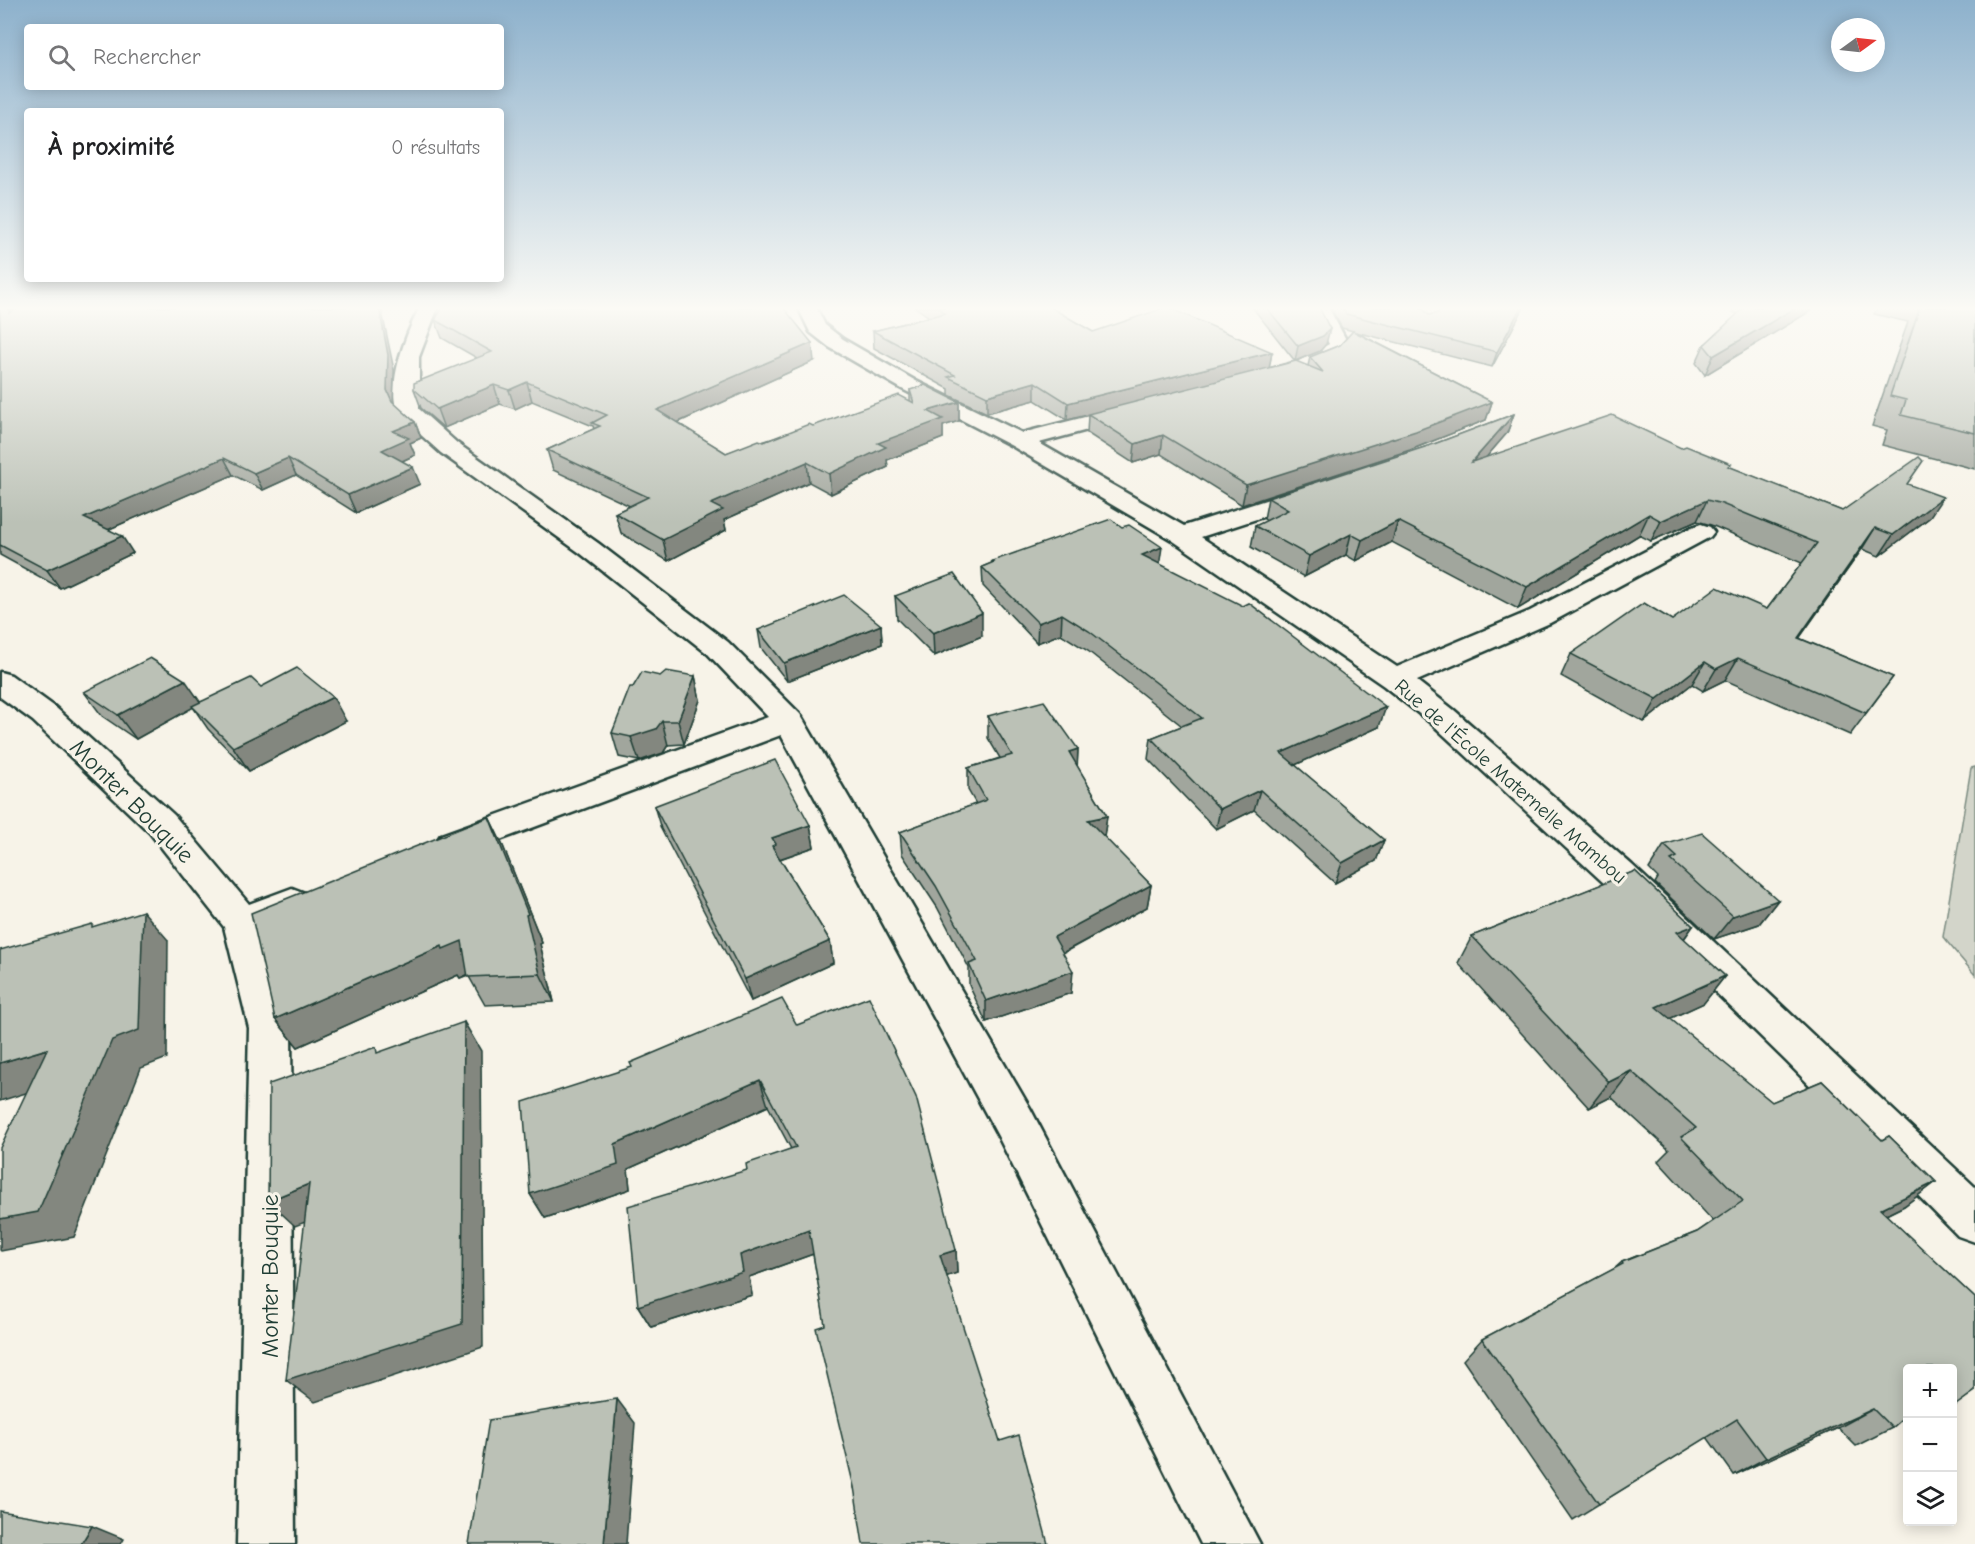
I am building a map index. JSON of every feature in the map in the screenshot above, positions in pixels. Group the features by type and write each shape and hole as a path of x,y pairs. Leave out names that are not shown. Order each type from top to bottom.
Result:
{"street":[{"path":"405,379 408,411 449,448 589,548 718,648 789,721 1014,1122 1232,1544"},
{"name":"Rue de l'École Maternelle Mambou","path":"899,379 1020,441 1181,535 1395,679 1443,717 1619,874 1975,1219"},
{"path":"1244,382 1256,379"},
{"path":"1020,441 1156,404"},
{"path":"1181,535 1334,486"},
{"path":"1395,679 1540,617 1701,532"},
{"name":"Monter Bouquie","path":"0,682 44,714 162,824 242,922 270,1028 266,1544"},
{"path":"432,852 789,721"},
{"path":"242,922 320,893"}],"shaded area":[{"path":"1975,767 1975,975 1943,937 1971,768"}],"building":[{"path":"0,379 387,379 387,390 392,401 415,422 393,431 409,438 382,450 413,467 348,495 288,458 254,473 224,458 84,518 122,536 47,570 0,545"},
{"path":"424,379 729,379 657,410 726,453 759,440 764,442 809,424 813,426 899,395 914,403 910,390 925,385 959,402 928,411 943,419 878,443 886,447 829,474 807,462 711,504 723,510 663,540 615,513 648,497 547,450 600,426 592,423 607,415 527,382 509,390 494,385 437,409 414,389 414,383"},
{"path":"952,379 1164,379 1068,403 1035,382 987,396"},
{"path":"1225,379 1447,379 1492,402 1416,431 1246,485 1163,435 1135,444 1088,414"},
{"path":"1896,379 1975,379 1975,433 1901,415 1906,400 1890,396"},
{"path":"1514,414 1472,462 1612,415 1681,448 1686,446 1731,464 1728,466 1842,511 1919,457 1923,461 1907,484 1943,497 1893,535 1875,528 1798,638 1893,677 1866,713 1738,658 1716,669 1705,662 1657,699 1571,654 1644,603 1672,620 1717,587 1767,609 1817,543 1722,504 1707,500 1661,521 1649,514 1527,587 1398,521 1362,540 1351,534 1309,556 1255,526 1288,510 1268,498 1434,444"},
{"path":"1111,519 1122,527 1129,525 1162,547 1142,555 1243,606 1249,603 1386,707 1281,753 1384,840 1342,863 1260,790 1220,809 1151,738 1202,718 1089,631 1062,614 1038,623 982,567 994,562 992,561"},
{"path":"954,574 982,613 933,633 895,596"},
{"path":"844,595 881,625 784,663 758,630"},
{"path":"150,658 185,680 118,715 84,692"},
{"path":"297,668 333,697 233,747 192,706 251,678 261,687"},
{"path":"666,671 695,676 678,721 662,721 656,729 631,737 612,733 630,687 633,687 642,672 660,676"},
{"path":"1044,701 1078,749 1069,752 1107,816 1088,820 1151,885 1054,937 1073,971 986,1001 969,964 977,961 936,886 900,832 986,800 968,768 1012,755 988,716"},
{"path":"775,760 810,825 772,838 776,844 772,846 830,941 745,979 654,806"},
{"path":"489,817 528,914 526,915 540,974 468,977 462,941 443,949 442,946 275,1019 251,913"},
{"path":"1702,833 1778,900 1733,916 1671,860 1677,857 1664,845"},
{"path":"1635,871 1693,926 1677,932 1725,976 1656,1007 1772,1102 1822,1081 1882,1140 1889,1136 1936,1182 1880,1209 1975,1298 1975,1391 1957,1404 1957,1364 1903,1364 1903,1418 1892,1428 1873,1409 1766,1458 1737,1419 1599,1504 1482,1339 1623,1264 1622,1262 1697,1232 1743,1201 1681,1137 1696,1128 1631,1071 1609,1082 1472,936"},
{"path":"143,911 139,1030 112,1040 38,1212 0,1219 0,1148 47,1049 0,1063 0,950 92,924 92,927"},
{"path":"869,997 916,1097 956,1250 940,1255 1000,1441 1019,1435 1048,1544 863,1544 854,1487 816,1328 825,1325 809,1230 740,1255 743,1272 638,1306 628,1206 747,1170 746,1164 796,1147 760,1080 615,1144 618,1165 530,1194 523,1102 632,1067 630,1063 782,999 797,1025"},
{"path":"464,1022 462,1324 286,1380 309,1184 268,1201 269,1084 376,1047 377,1053"},
{"path":"617,1399 604,1544 469,1544 489,1420"},
{"path":"0,1511 92,1526 81,1544 0,1544"}]}
